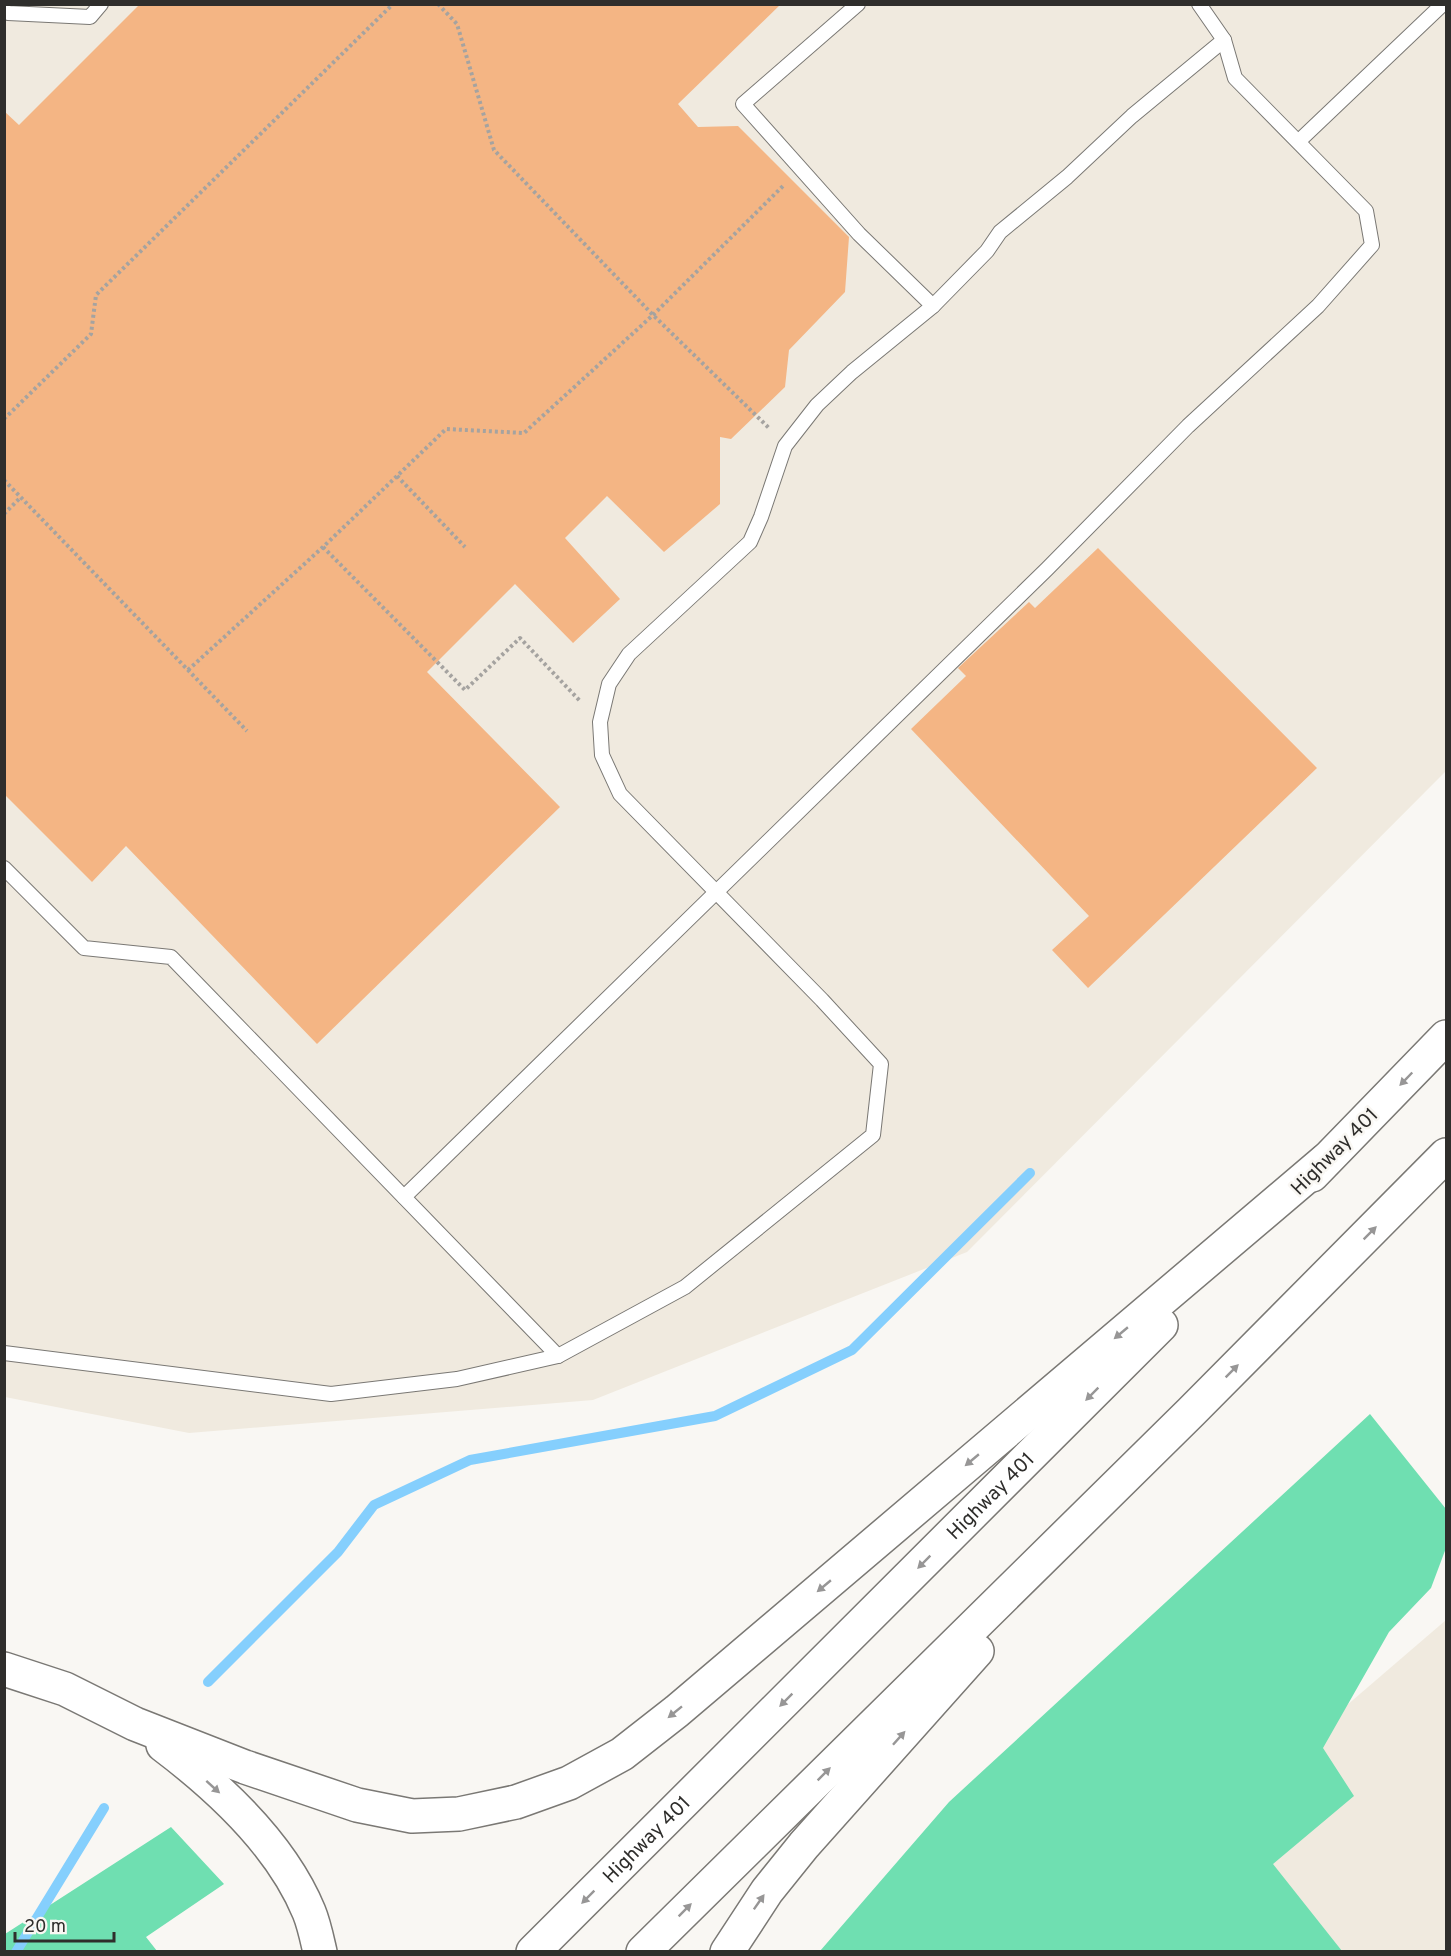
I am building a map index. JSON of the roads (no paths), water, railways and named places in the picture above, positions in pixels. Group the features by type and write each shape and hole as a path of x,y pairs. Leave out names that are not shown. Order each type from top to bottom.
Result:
{"highway":[{"name":"Highway 401","path":"533,1952 1326,1160 1446,1037"},
{"path":"643,1952 1191,1412 1446,1155"},
{"path":"4,1669 65,1689 135,1724 245,1767 357,1805 412,1816 459,1814 516,1802 569,1783 622,1754 677,1712 1326,1160"},
{"path":"727,1952 767,1891 804,1845 1191,1412"},
{"path":"135,1724 184,1761 222,1795 253,1827 284,1865 309,1912 320,1952"}],"lane":[{"path":"4,10 8,13 90,17 101,4"},
{"path":"858,4 743,104 858,234 933,306"},
{"path":"404,1197 718,893 1103,514 1195,419 1318,306 1372,246 1365,211 1235,78 1224,40 1199,4"},
{"path":"1299,141 1443,4"},
{"path":"4,1353 331,1394 457,1379 558,1356 685,1287 873,1135 881,1064 822,1000 620,794 602,755 600,722 609,684 629,654 750,542 785,446 817,405 852,372 933,306 987,251 1000,232 1067,177 1132,116 1224,40"},
{"path":"4,868 84,948 171,957 558,1356"}],"waterway":[{"path":"208,1682 338,1552 374,1505 470,1460 715,1416 852,1350 1030,1173"},
{"path":"16,1952 104,1808"}]}
